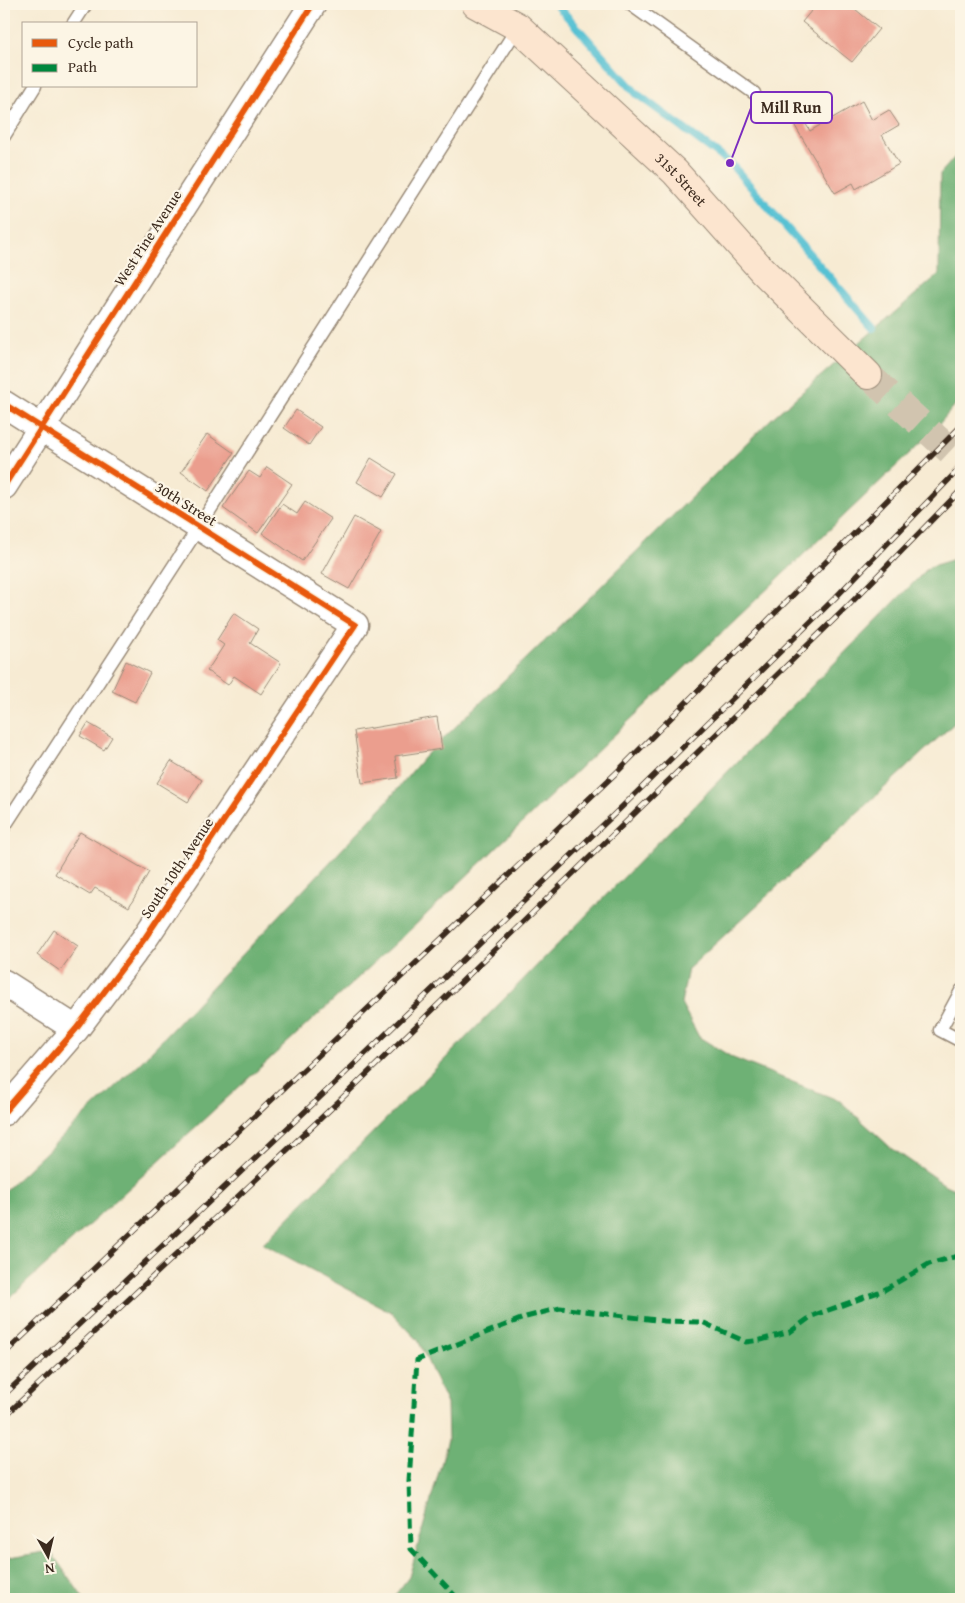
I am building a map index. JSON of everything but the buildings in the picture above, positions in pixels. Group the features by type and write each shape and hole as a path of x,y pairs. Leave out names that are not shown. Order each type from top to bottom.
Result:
{"main road":[{"name":"31st Street","path":"476,4 518,27 675,172 762,270 868,375"}],"street":[{"name":"West Pine Avenue","path":"4,486 313,4"},
{"name":"30th Street","path":"4,404 355,625"},
{"name":"South 10th Avenue","path":"4,1112 76,1029 145,938 355,625"},
{"path":"4,983 76,1029"}],"lane":[{"path":"74,22 86,4"},
{"path":"630,4 754,93"},
{"path":"4,827 199,527 518,27"},
{"path":"4,136 34,88"},
{"path":"961,991 940,1030 961,1041"}],"green space":[{"path":"961,150 961,398 935,429 410,930 4,1303 4,1192 141,1062 383,806 425,756 771,419 939,274 940,174"},
{"path":"961,557 961,717 688,969 681,1003 699,1037 733,1058 840,1101 890,1147 945,1185 961,1192 961,1599 392,1599 409,1577 448,1440 447,1404 418,1340 391,1312 263,1244 929,567"},
{"path":"50,1551 84,1599 4,1599 4,1559"}],"waterway":[{"path":"556,4 637,94 730,163 874,328"}],"tunnel":[{"path":"868,375 961,461"}],"railway":[{"path":"4,1354 617,772 961,426"},
{"path":"4,1395 314,1103 629,800 835,598 961,467"},
{"path":"4,1417 338,1102 849,605 961,490"}],"marked path":[{"path":"458,1599 411,1549 409,1481 417,1360 526,1317 560,1308 664,1321 702,1322 746,1342 761,1340 790,1332 812,1316 884,1290 929,1264 961,1255"}],"cycle path":[{"path":"4,486 313,4"},
{"path":"4,404 355,625 145,938 76,1029 4,1112"}],"place":[{"name":"Mill Run","path":"730,163"}]}
